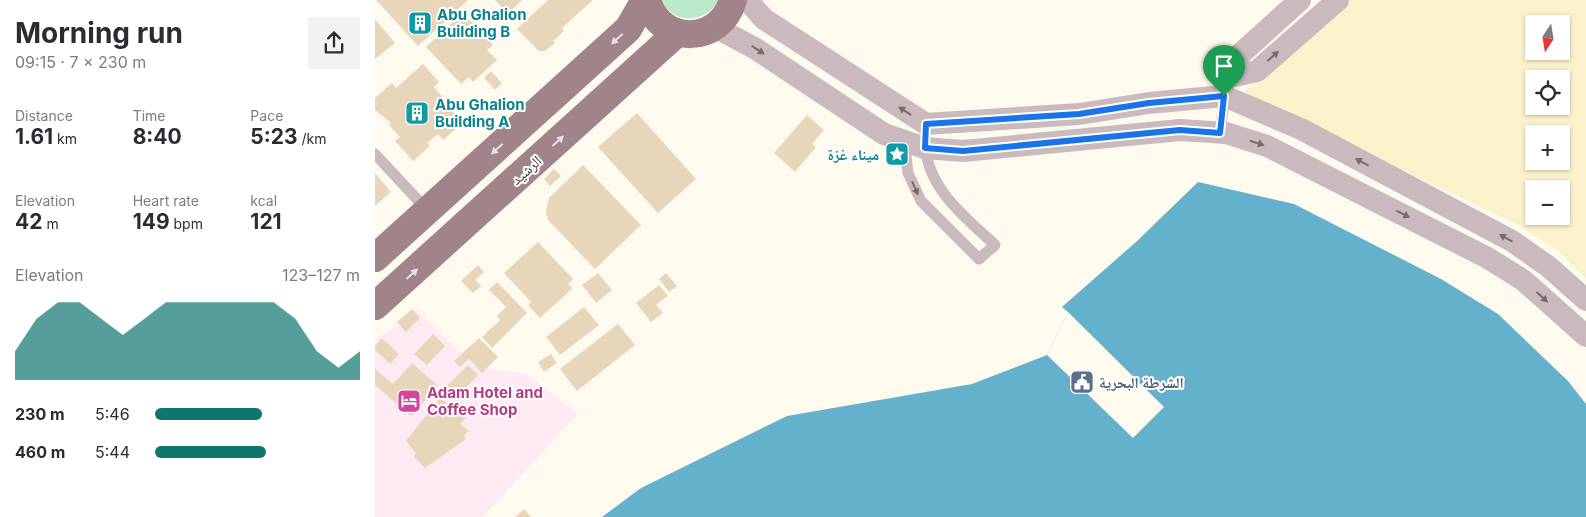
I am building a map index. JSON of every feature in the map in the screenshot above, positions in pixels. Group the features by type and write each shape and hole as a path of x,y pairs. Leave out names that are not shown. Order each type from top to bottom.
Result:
{"main road":[{"path":"646,0 655,18 665,26 677,33 690,35 703,33 715,27 725,18 733,0"},
{"path":"375,258 429,211 627,29 646,0"},
{"name":"الرشيد","path":"375,306 677,33"}],"street":[{"path":"747,0 764,20 926,124 1079,114 1149,103 1227,86 1257,71 1338,0"},
{"path":"1227,86 1236,58 1300,0"},
{"path":"715,27 756,49 884,134 914,144 963,151 1180,130 1220,133 1267,146 1486,257 1523,280 1586,336"},
{"path":"1227,86 1301,130 1512,241 1549,267 1586,300"}],"lane":[{"path":"1220,133 1227,86"},
{"path":"914,144 948,200 995,245 979,258 921,201 908,173 914,144 926,124"},
{"path":"375,154 429,211"}],"shaded area":[{"path":"417,310 475,367 526,374 578,413 483,517 375,517 375,341"}],"green space":[{"path":"662,0 719,0 714,8 706,13 690,18 673,14"}],"sand":[{"path":"1351,0 1586,0 1586,278 1559,252 1518,225 1243,94"}],"water":[{"path":"1198,182 1294,204 1441,279 1498,314 1568,381 1586,404 1586,517 602,517 641,488 787,416 972,384 1047,355 1068,312 1062,307 1136,242"}],"pier":[{"path":"1068,312 1164,407 1133,438 1047,355"}],"building":[{"name":"Abu Ghalion Building B","path":"376,0 468,0 418,46"},
{"path":"495,0 522,0 508,14"},
{"path":"548,0 593,0 562,28 564,31 553,41 555,43 545,51 539,51 517,29"},
{"path":"463,13 493,45 487,50 497,60 473,82 469,77 461,84 426,47"},
{"path":"375,19 395,43 375,59"},
{"name":"Abu Ghalion Building A","path":"423,64 439,82 434,87 444,99 442,101 464,122 443,140 438,134 427,143 430,146 413,161 395,141 400,137 389,125 391,123 375,110 375,98 392,83 396,88"},
{"path":"491,71 502,83 495,90 484,78"},
{"path":"637,113 696,179 658,213 598,147"},
{"path":"807,115 824,130 812,144 816,147 795,172 774,153"},
{"path":"583,165 641,225 595,269 548,220 546,211 549,198"},
{"path":"554,169 561,176 550,186 544,179"},
{"path":"375,173 391,192 375,206"},
{"path":"538,242 573,279 568,284 573,288 540,318 528,305 531,302 504,273"},
{"path":"478,265 484,272 475,280 481,286 473,293 461,281"},
{"path":"598,273 612,290 596,303 582,285"},
{"path":"666,273 677,286 669,292 659,279"},
{"path":"497,282 527,313 492,348 482,337 500,320 497,316 506,307 489,290"},
{"path":"659,285 668,296 656,305 663,313 651,322 636,303"},
{"path":"584,307 599,325 560,355 546,337"},
{"path":"412,309 420,318 406,332 397,322"},
{"path":"618,324 635,345 577,391 560,369"},
{"path":"433,334 445,346 427,365 414,354"},
{"path":"382,338 399,354 390,364 375,350 375,346"},
{"path":"479,338 498,357 482,373 469,359 460,367 454,361"},
{"path":"551,354 557,363 544,372 538,362"},
{"name":"Adam Hotel and Coffee Shop","path":"412,363 438,386 411,416 375,385 375,369 393,384"},
{"path":"468,365 478,375 456,398 445,388"},
{"path":"440,398 466,418 460,424 469,431 464,435 466,439 425,468 414,457 416,453 406,441"},
{"path":"524,509 531,517 515,517"}],"place":[{"name":"Abu Ghalion Building B","path":"420,23"},
{"name":"Abu Ghalion Building A","path":"417,113"},
{"name":"ميناء غزة","path":"897,154"},
{"name":"الشرطة البحرية","path":"1082,382"},
{"name":"Adam Hotel and Coffee Shop","path":"409,401"}],"route":[{"path":"1224,96 1220,133 1180,130 963,151 925,148 926,124 1079,114 1149,103 1224,96"}]}
